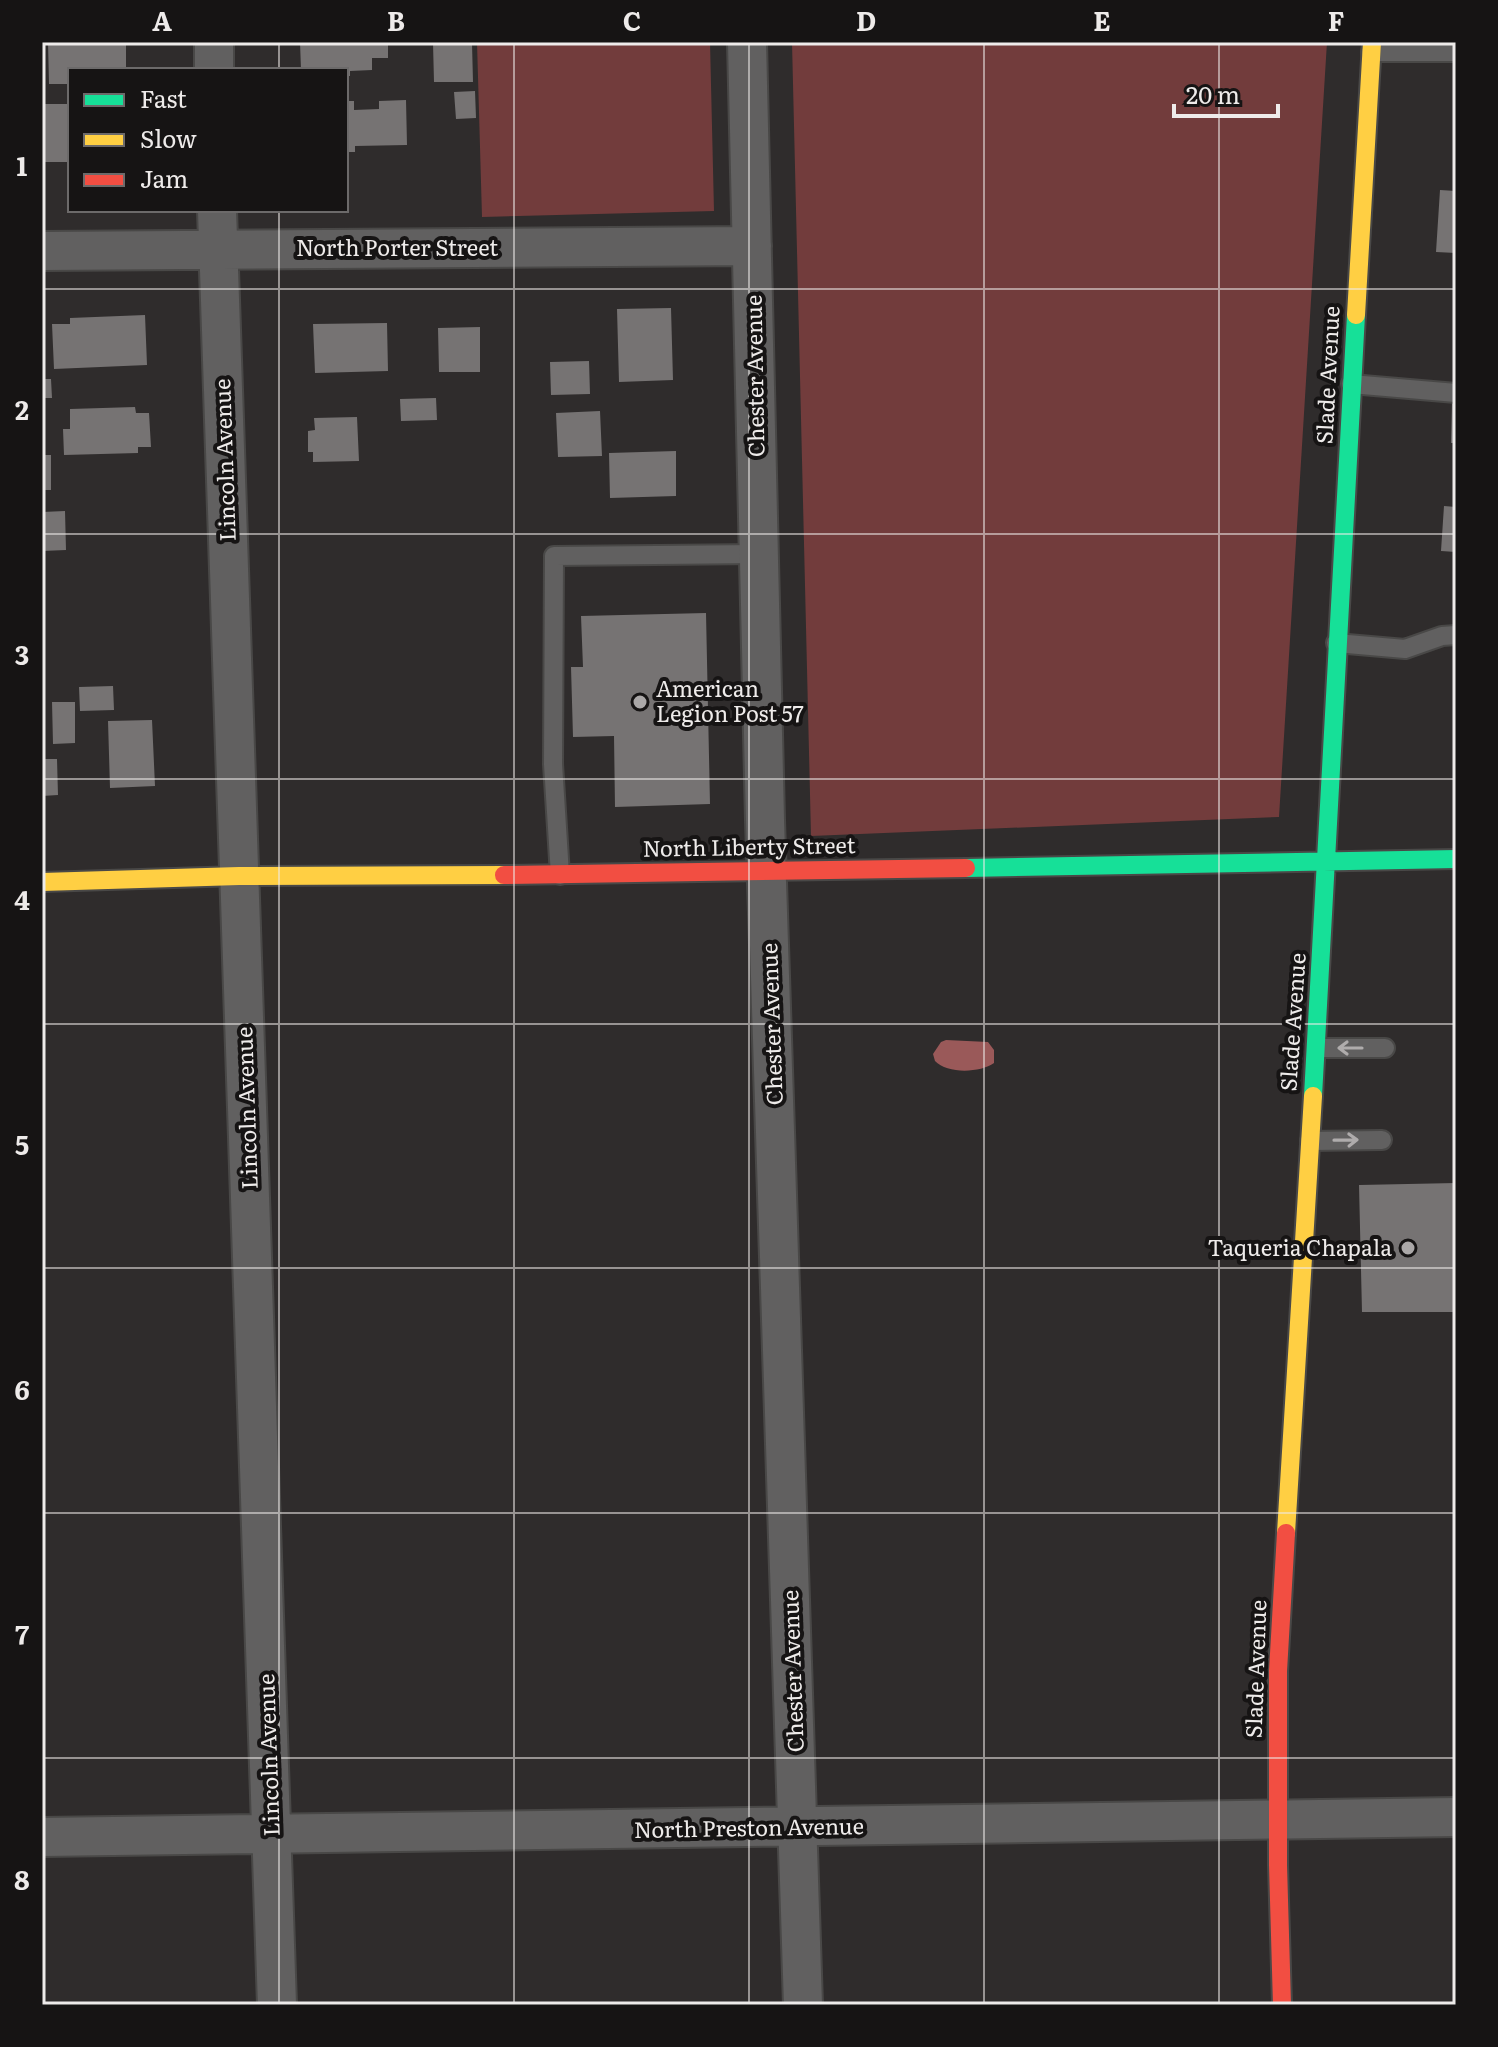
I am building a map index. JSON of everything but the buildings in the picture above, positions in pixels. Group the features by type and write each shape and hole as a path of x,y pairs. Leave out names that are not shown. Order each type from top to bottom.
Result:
{"street":[{"path":"214,42 214,68"},
{"name":"Chester Avenue","path":"747,42 759,554 803,2005"},
{"name":"Slade Avenue","path":"1282,2005 1278,1671 1327,860 1336,643 1371,47"},
{"name":"Lincoln Avenue","path":"217,212 277,2005"},
{"name":"North Porter Street","path":"42,251 752,246"},
{"name":"North Liberty Street","path":"42,882 239,876 560,875 1456,859"},
{"name":"North Preston Avenue","path":"42,1837 1456,1817"}],"lane":[{"path":"1371,47 1456,52"},
{"path":"1351,384 1456,393"},
{"path":"560,875 553,764 554,556 759,554"},
{"path":"1336,643 1405,649 1442,636 1456,635"},
{"path":"1314,1048 1385,1048"},
{"path":"1310,1141 1382,1140"}],"shaded area":[{"path":"477,42 710,42 714,211 482,217"},
{"path":"792,42 1327,42 1279,817 811,836"},
{"path":"946,1040 988,1042 994,1050 994,1063 981,1069 964,1071 940,1065 933,1054"}],"traffic: fast":[{"path":"1313,1096 1356,315"},
{"path":"966,868 1456,859"}],"traffic: slow":[{"path":"1356,315 1372,42"},
{"path":"42,882 239,876 504,875"},
{"path":"1286,1533 1313,1096"}],"traffic: jam":[{"path":"504,875 966,868"},
{"path":"1282,2005 1278,1671 1286,1533"}],"place":[{"name":"American Legion Post 57","path":"640,702"},
{"name":"Taqueria Chapala","path":"1408,1248"}]}
